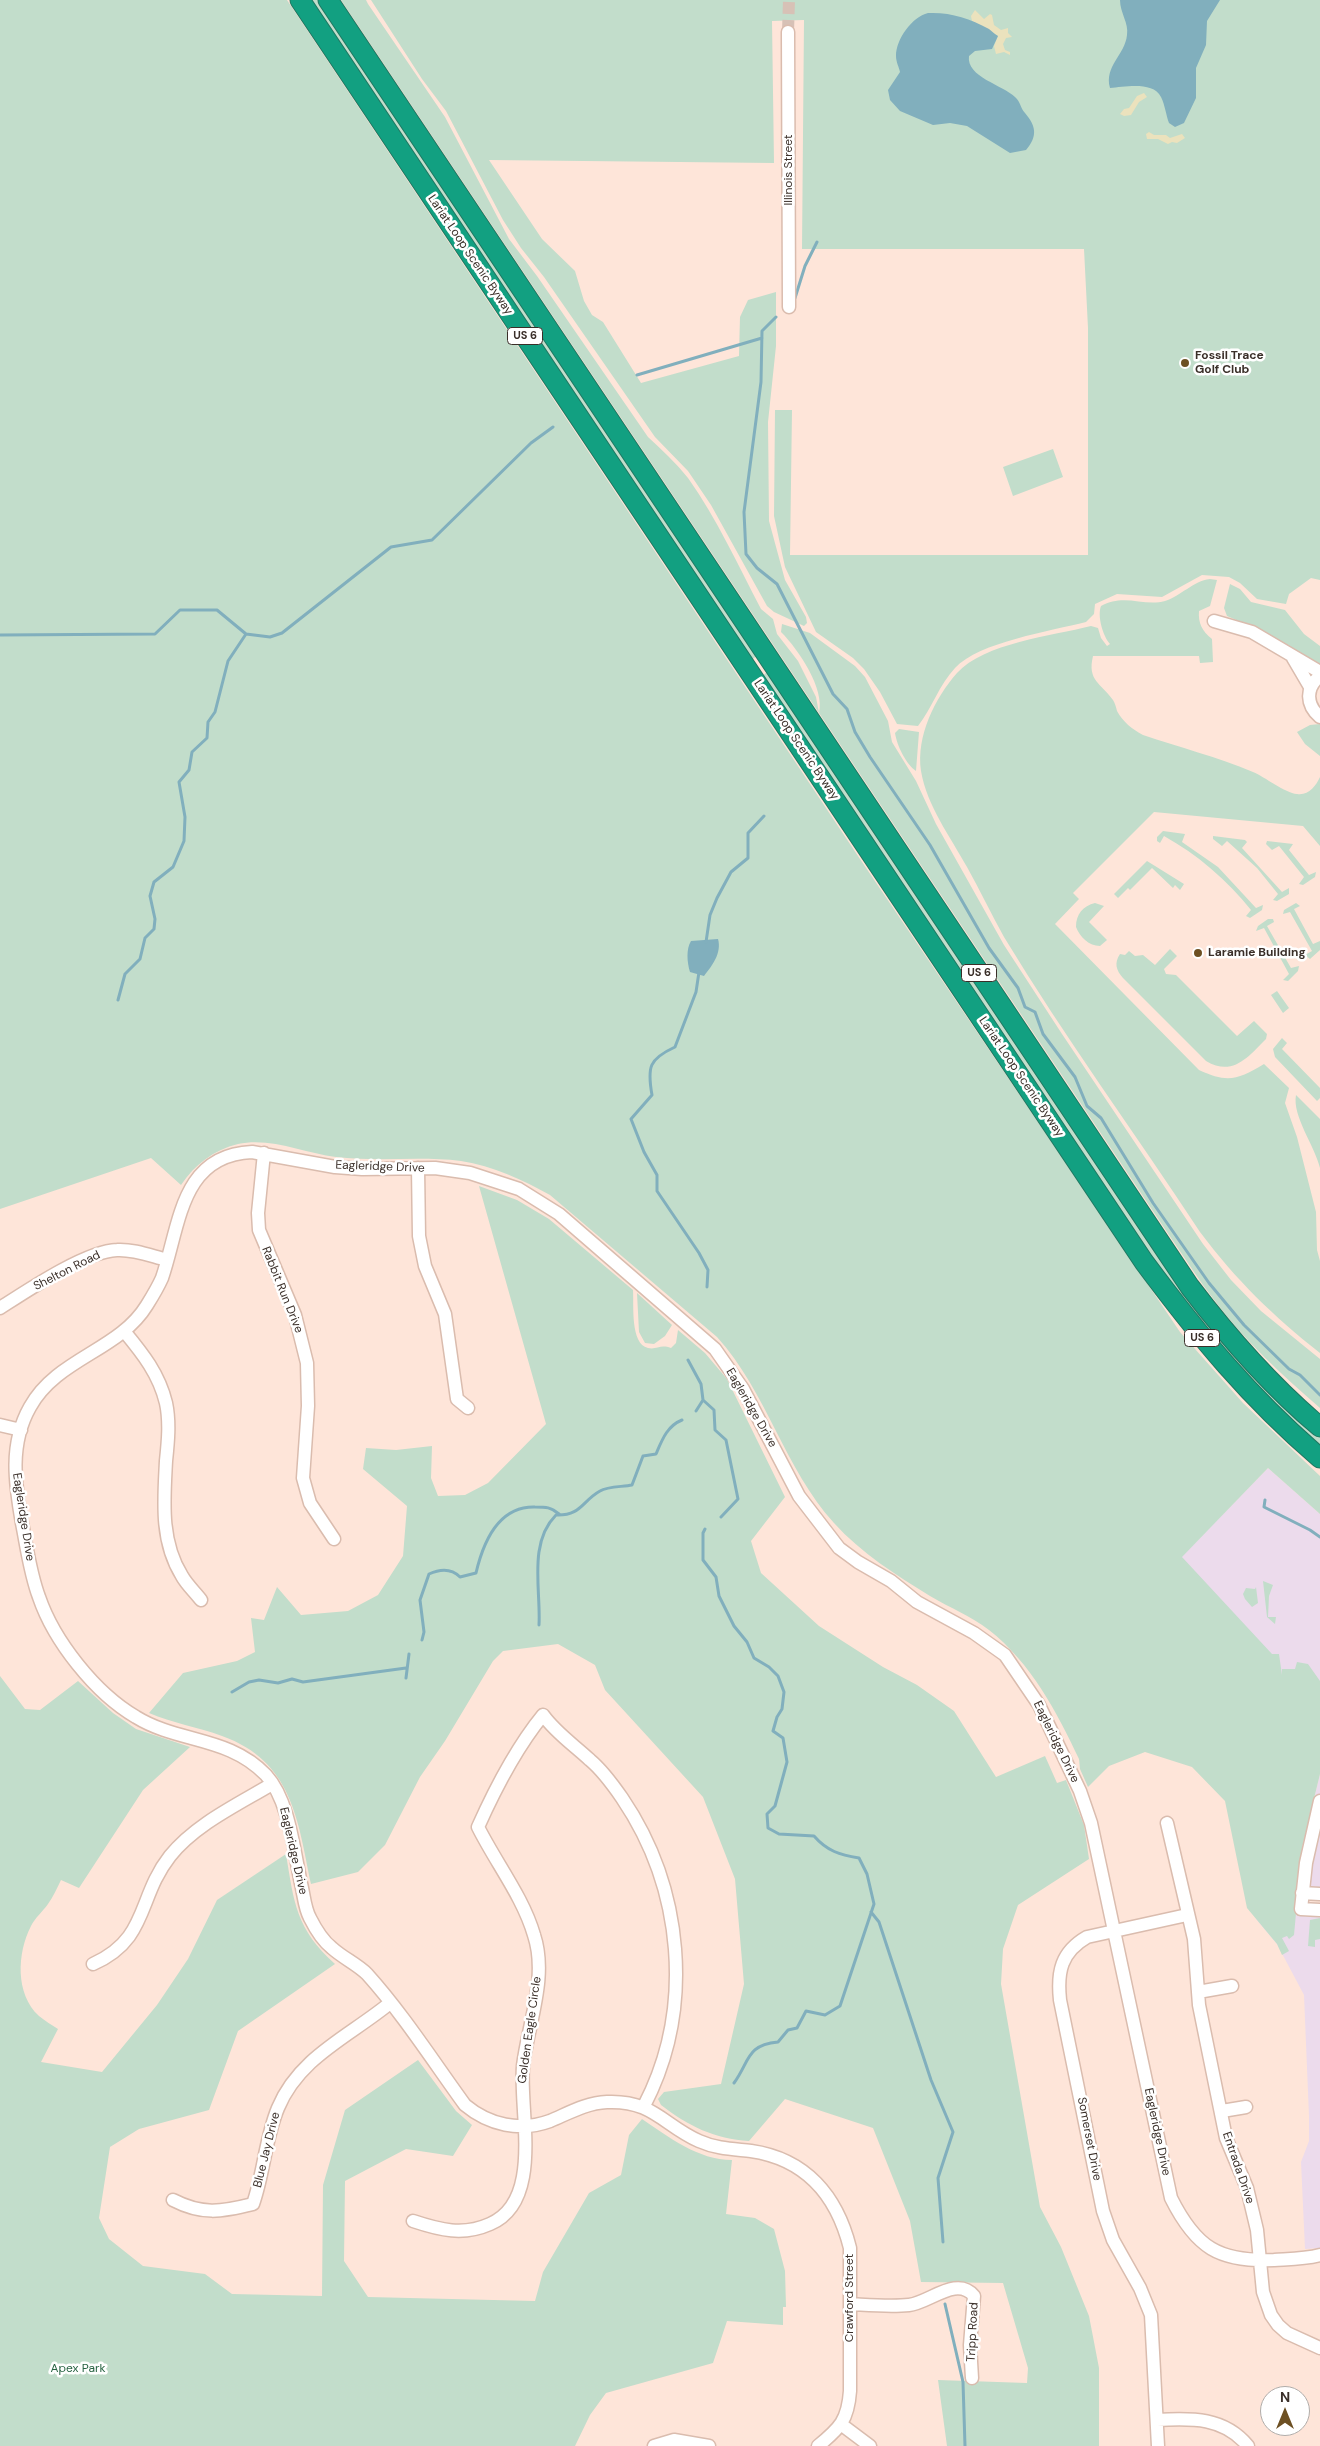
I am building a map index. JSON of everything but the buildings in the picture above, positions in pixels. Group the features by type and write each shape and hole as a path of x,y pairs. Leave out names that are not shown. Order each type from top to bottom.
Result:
{"highway":[{"name":"Lariat Loop Scenic Byway","path":"300,0 1144,1262 1225,1366 1267,1411 1320,1458"},
{"name":"Lariat Loop Scenic Byway","path":"328,0 1190,1287 1254,1363 1283,1394 1320,1428"},
{"path":"750,672 769,659"}],"street":[{"name":"Illinois Street","path":"788,32 790,307"},
{"path":"1214,622 1252,632 1320,672"},
{"path":"1292,656 1310,687"},
{"path":"1320,676 1310,687 1308,698 1310,706 1320,717"},
{"name":"Eagleridge Drive","path":"647,2108 608,2102 594,2103 550,2121 506,2126 489,2121 465,2105 390,2003 364,1972 329,1946 308,1916 284,1807 265,1774 244,1757 224,1746 157,1727 136,1718 120,1706 90,1678 71,1656 48,1618 39,1598 31,1571 14,1474 21,1430 32,1404 62,1370 124,1332 145,1308 161,1280 188,1192 199,1176 222,1160 242,1152 264,1153 335,1167 418,1168 470,1173 508,1184 559,1214 715,1349 743,1389 800,1496 839,1548 858,1562 891,1581 917,1602 974,1632 1005,1655 1039,1705 1080,1791 1091,1823 1171,2198 1182,2221 1194,2236 1216,2253 1236,2259 1260,2260 1319,2256"},
{"name":"Rabbit Run Drive","path":"264,1153 258,1212 259,1230 295,1315 307,1363 308,1406 303,1478 310,1503 334,1538"},
{"path":"418,1168 419,1236 425,1266 445,1314 457,1399 468,1408"},
{"name":"Shelton Road","path":"0,1308 64,1271 102,1252 128,1250 167,1260"},
{"path":"124,1332 145,1356 160,1382 166,1404 169,1427 164,1520 175,1563 182,1577 201,1600"},
{"path":"0,1425 21,1430"},
{"name":"Golden Eagle Circle","path":"523,2125 523,2069 538,1984 537,1947 526,1914 478,1827 492,1795 543,1715 549,1724 592,1762 622,1797 639,1828 660,1874 669,1904 675,1935 675,1998 671,2028 647,2108"},
{"path":"93,1964 112,1956 129,1938 158,1874 170,1856 189,1836 272,1784"},
{"path":"1320,1801 1313,1825 1301,1909 1320,1910"},
{"name":"Entrada Drive","path":"1167,1823 1194,1938 1198,1992 1226,2138 1247,2188 1252,2210 1263,2292 1271,2315 1287,2333 1320,2348"},
{"path":"1302,1893 1320,1894"},
{"name":"Somerset Drive","path":"1158,2446 1151,2315 1140,2288 1112,2240 1103,2211 1058,1984 1059,1969 1066,1954 1075,1944 1086,1937 1188,1915"},
{"path":"1198,1992 1232,1986"},
{"name":"Blue Jay Drive","path":"173,2200 189,2208 208,2212 252,2204 277,2109 295,2078 313,2058 390,2003"},
{"path":"1222,2111 1246,2107"},
{"name":"Crawford Street","path":"647,2108 698,2141 725,2149 750,2151 784,2161 819,2184 835,2206 845,2228 850,2248 849,2408 842,2425"},
{"path":"413,2221 448,2231 465,2232 488,2225 506,2214 514,2204 522,2187 524,2169 523,2125"},
{"name":"Tripp Road","path":"850,2304 912,2305 947,2290 965,2288 974,2296 970,2345 972,2378"},
{"path":"1157,2420 1204,2419 1222,2424 1248,2446"},
{"path":"818,2446 842,2425 870,2446"},
{"path":"654,2446 674,2440 709,2446"}],"shaded area":[{"path":"1268,1468 1320,1514 1320,1760 1181,1557"},
{"path":"1320,1774 1320,1890 1298,1886 1302,1848"},
{"path":"1295,1914 1320,1916 1320,2248 1305,2249 1301,2162 1309,2141 1309,2116 1304,1995 1277,1944 1256,1919"}],"green space":[{"path":"0,0 287,0 860,859 1180,1332 1243,1403 1320,1476 1320,1514 1268,1468 1182,1557 1272,1654 1279,1654 1282,1675 1282,1669 1295,1669 1297,1662 1308,1664 1320,1681 1320,1774 1302,1848 1294,1935 1289,1939 1287,1936 1282,1938 1289,1951 1282,1955 1277,1944 1247,1908 1225,1801 1192,1767 1145,1752 1109,1766 1088,1787 1080,1769 1079,1759 1062,1724 1042,1689 1018,1657 982,1625 892,1572 844,1534 817,1501 802,1478 749,1382 717,1337 550,1195 507,1174 473,1163 430,1159 336,1157 275,1144 250,1142 238,1144 213,1154 199,1164 181,1185 151,1158 0,1209"},
{"path":"306,0 322,0 759,654 749,662"},
{"path":"341,0 366,0 445,117 509,239 537,276 648,437 679,467 699,494 727,542 761,609 773,619 777,634 798,661 816,697 819,713"},
{"name":"Fossil Trace Golf Club","path":"371,0 1320,0 1320,580 1311,578 1289,594 1286,604 1257,599 1240,583 1229,577 1202,575 1162,597 1117,594 1095,604 1094,614 1086,622 998,644 966,659 949,675 918,726 897,724 880,692 864,669 853,658 816,632 785,567 774,516 775,410 792,410 790,555 1088,555 1088,328 1084,249 802,249 804,20 772,21 774,163 489,160 542,239 575,271 584,301 592,315 603,322 641,383 739,356 740,317 748,300 776,292 776,346 768,422 769,521 785,580 806,617 807,623 804,626 774,612 767,606 711,505 688,471 655,437 544,277 521,248 503,220 446,111 422,79"},
{"path":"1053,449 1063,477 1013,496 1003,467"},
{"path":"1204,580 1217,580 1210,606 1199,611 1199,615 1201,626 1212,639 1213,662 1200,663 1199,656 1093,656 1092,671 1096,681 1113,700 1122,719 1143,735 1258,774 1292,793 1301,794 1308,792 1314,787 1320,777 1320,846 1303,826 1154,812 1073,893 1079,899 1055,924 1199,1070 1217,1077 1232,1078 1247,1074 1264,1064 1289,1088 1285,1103 1297,1137 1316,1212 1317,1250 1320,1261 1320,1353 1286,1325 1241,1282 1200,1232 1076,1049 1004,937 934,809 921,771 921,744 929,718 949,683 969,663 984,654 1020,642 1091,626 1098,628 1101,638 1107,646 1110,644 1101,626 1101,606 1109,602 1126,600 1165,601"},
{"path":"1230,584 1240,589 1251,602 1285,610 1304,634 1320,646 1320,667 1267,633 1227,616 1224,608"},
{"path":"782,624 810,633 855,666 865,677 888,721 892,742 916,781 936,824 1004,945 1062,1034 1203,1244 1231,1280 1261,1311 1320,1359 1320,1408 1251,1344 1204,1286 819,713 820,703 814,682 803,659 781,632"},
{"path":"767,672 1103,1166 1320,1435 1320,1448 1289,1425 1172,1291 760,678"},
{"path":"1320,724 1320,756 1305,744 1297,732 1310,725"},
{"path":"899,729 919,732 916,771 905,759 900,749 895,733"},
{"path":"1163,831 1185,834 1182,842 1218,867 1256,908 1263,905 1262,910 1250,918 1246,916 1251,910 1232,888 1211,869 1189,851 1164,836 1160,843 1157,841 1157,837"},
{"path":"1213,836 1245,840 1247,842 1242,848 1282,892 1289,888 1289,894 1277,901 1273,900 1278,894 1257,868 1227,841 1222,846 1213,839"},
{"path":"1267,841 1293,844 1289,850 1309,875 1316,872 1315,877 1303,885 1299,884 1304,877 1279,846 1272,850 1266,844"},
{"path":"1147,861 1184,884 1180,890 1175,885 1173,888 1152,868 1130,890 1128,888 1118,898 1114,894"},
{"path":"1095,903 1104,906 1089,922 1107,940 1100,946 1085,940 1076,927 1077,918 1081,911"},
{"path":"1296,903 1300,906 1294,909 1313,944 1320,941 1320,950 1310,959 1305,955 1312,951 1290,912 1283,914 1284,910"},
{"path":"1268,919 1273,919 1274,922 1267,926 1291,968 1299,966 1298,971 1288,981 1283,980 1289,974 1264,928 1256,931 1258,926"},
{"path":"1170,949 1177,956 1164,969 1166,974 1176,975 1237,1036 1254,1021 1267,1034 1266,1039 1239,1063 1224,1067 1206,1061 1123,978 1117,969 1116,963 1120,954 1125,955 1129,951 1135,956 1143,955 1155,965"},
{"path":"1277,991 1289,1008 1283,1013 1271,995"},
{"path":"1282,1038 1287,1043 1282,1049 1320,1088 1320,1098 1317,1101 1275,1057 1273,1049"},
{"path":"1296,1095 1320,1119 1320,1168 1297,1112"},
{"path":"479,1186 517,1200 549,1219 633,1290 634,1323 638,1339 642,1345 648,1348 671,1348 676,1343 678,1330 705,1353 727,1379 785,1497 751,1541 761,1573 819,1626 883,1667 917,1685 954,1711 996,1777 1045,1756 1057,1783 1066,1780 1084,1825 1089,1859 1018,1905 1003,1949 1001,1984 1040,2207 1061,2247 1089,2316 1099,2368 1099,2446 947,2446 938,2380 1027,2383 1028,2368 1003,2283 921,2282 910,2221 873,2128 785,2099 749,2141 737,2140 702,2130 681,2119 661,2105 658,2099 664,2092 721,2084 744,1984 735,1879 703,1797 605,1690 595,1665 558,1644 503,1651 493,1661 445,1741 420,1777 385,1845 358,1872 311,1884 296,1816 288,1795 264,1761 245,1747 222,1736 149,1713 183,1673 237,1661 255,1652 251,1618 264,1620 277,1587 301,1615 348,1611 378,1595 403,1556 407,1506 363,1469 366,1448 396,1450 432,1446 431,1478 438,1496 465,1495 488,1483 546,1424"},
{"path":"637,1293 672,1325 665,1336 654,1344 645,1343 639,1332"},
{"path":"1263,1581 1273,1585 1269,1596 1268,1617 1276,1617 1275,1624 1267,1617"},
{"path":"1256,1587 1258,1603 1252,1607 1243,1594 1246,1588 1255,1589"},
{"name":"Apex Park","path":"0,1676 25,1709 40,1710 78,1681 113,1713 136,1729 190,1747 143,1790 79,1888 61,1880 50,1901 31,1926 26,1937 21,1961 22,1985 31,2007 39,2016 58,2029 41,2062 102,2072 157,2005 188,1959 217,1900 286,1854 295,1901 304,1927 322,1951 335,1964 238,2031 209,2110 139,2129 110,2147 99,2218 109,2239 143,2266 205,2274 232,2294 322,2296 323,2185 345,2110 418,2060 456,2111 472,2125 453,2156 406,2149 345,2181 344,2261 368,2297 535,2301 543,2272 589,2193 621,2175 629,2135 642,2119 673,2140 696,2152 719,2159 732,2160 726,2214 755,2218 774,2229 785,2271 786,2307 783,2307 783,2325 727,2321 713,2363 606,2393 590,2415 575,2446 0,2446"},
{"path":"1320,1918 1320,1939 1315,1940 1315,1947 1308,1946 1310,1920"}],"sand":[{"path":"975,10 984,19 990,14 992,15 994,25 1001,30 1008,28 1008,33 1012,37 1006,38 1003,44 1005,50 1010,52 1010,55 1004,52 996,54 994,46 998,36 972,21 971,16"},
{"path":"1144,93 1147,97 1139,102 1131,115 1124,116 1120,114 1124,109 1129,108 1137,96"},
{"path":"1149,132 1154,135 1166,135 1170,138 1182,134 1185,138 1177,143 1172,142 1168,144 1158,139 1147,139 1146,134"}],"water":[{"path":"1120,0 1220,0 1207,21 1206,45 1196,68 1196,98 1184,123 1175,127 1169,123 1161,97 1152,89 1138,86 1110,88 1110,73 1123,49 1127,35 1127,26"},
{"path":"928,13 952,15 967,19 989,29 998,36 992,49 975,51 969,56 970,63 973,70 979,75 1015,97 1029,118 1034,136 1026,150 1010,153 967,126 950,123 933,125 900,111 890,100 888,90 900,72 896,56 902,36 916,19"},
{"path":"718,939 719,949 713,964 704,976 690,972 688,948 691,941"}],"waterway":[{"path":"795,298 805,266 817,242"},
{"path":"776,317 762,331 761,382 744,512 746,554 757,568 777,584 833,694 847,709 855,732 870,757 930,845 989,948 1018,988 1025,1007 1035,1012 1043,1034 1075,1077 1087,1106 1101,1118 1153,1203 1209,1283 1244,1325 1289,1369 1300,1375 1320,1395"},
{"path":"637,375 762,338"},
{"path":"118,1000 125,974 140,959 145,938 154,929 155,919 150,896 154,882 173,867 184,841 185,817 179,782 189,770 192,752 207,738 208,722 215,712 228,661 246,634 270,637 282,633 391,547 432,540 531,443 553,427"},
{"path":"0,635 155,634 180,610 217,610 246,634"},
{"path":"706,942 710,915 717,898 731,872 748,858 748,833 764,816"},
{"path":"699,972 696,992 675,1047 666,1051 655,1060 650,1071 652,1095 631,1119 644,1152 657,1175 657,1191 699,1253 708,1270 707,1287"},
{"path":"688,1360 701,1384 703,1400 714,1410 715,1430 726,1440 738,1499 721,1517"},
{"path":"696,1411 703,1400"},
{"path":"539,1625 539,1553 547,1526 556,1515 571,1513 603,1489 632,1485 643,1456 656,1454 672,1426 682,1420"},
{"path":"1265,1500 1264,1507 1320,1537"},
{"path":"422,1640 424,1632 420,1600 429,1574 445,1570 453,1572 460,1577 476,1573 483,1550 494,1528 511,1513 522,1508 545,1507 559,1514"},
{"path":"705,1529 703,1533 703,1560 716,1577 719,1596 734,1626 747,1642 754,1658 769,1667 778,1676 784,1692 782,1709 777,1717 773,1731 783,1738 787,1762 775,1806 767,1814 768,1828 779,1834 814,1836 834,1852 859,1858 867,1874 874,1904 840,2006 825,2015 806,2011 797,2028 788,2030 778,2042 754,2050 734,2083"},
{"path":"406,1678 409,1654"},
{"path":"232,1692 249,1682 259,1680 278,1683 292,1679 303,1682 406,1668"},
{"path":"871,1912 879,1922 931,2080 953,2132 938,2178 943,2242"},
{"path":"945,2304 963,2382 965,2446"}],"tunnel":[{"path":"788,32 789,0"}],"place":[{"name":"Fossil Trace Golf Club","path":"1185,363"},
{"name":"Laramie Building","path":"1198,953"}]}
